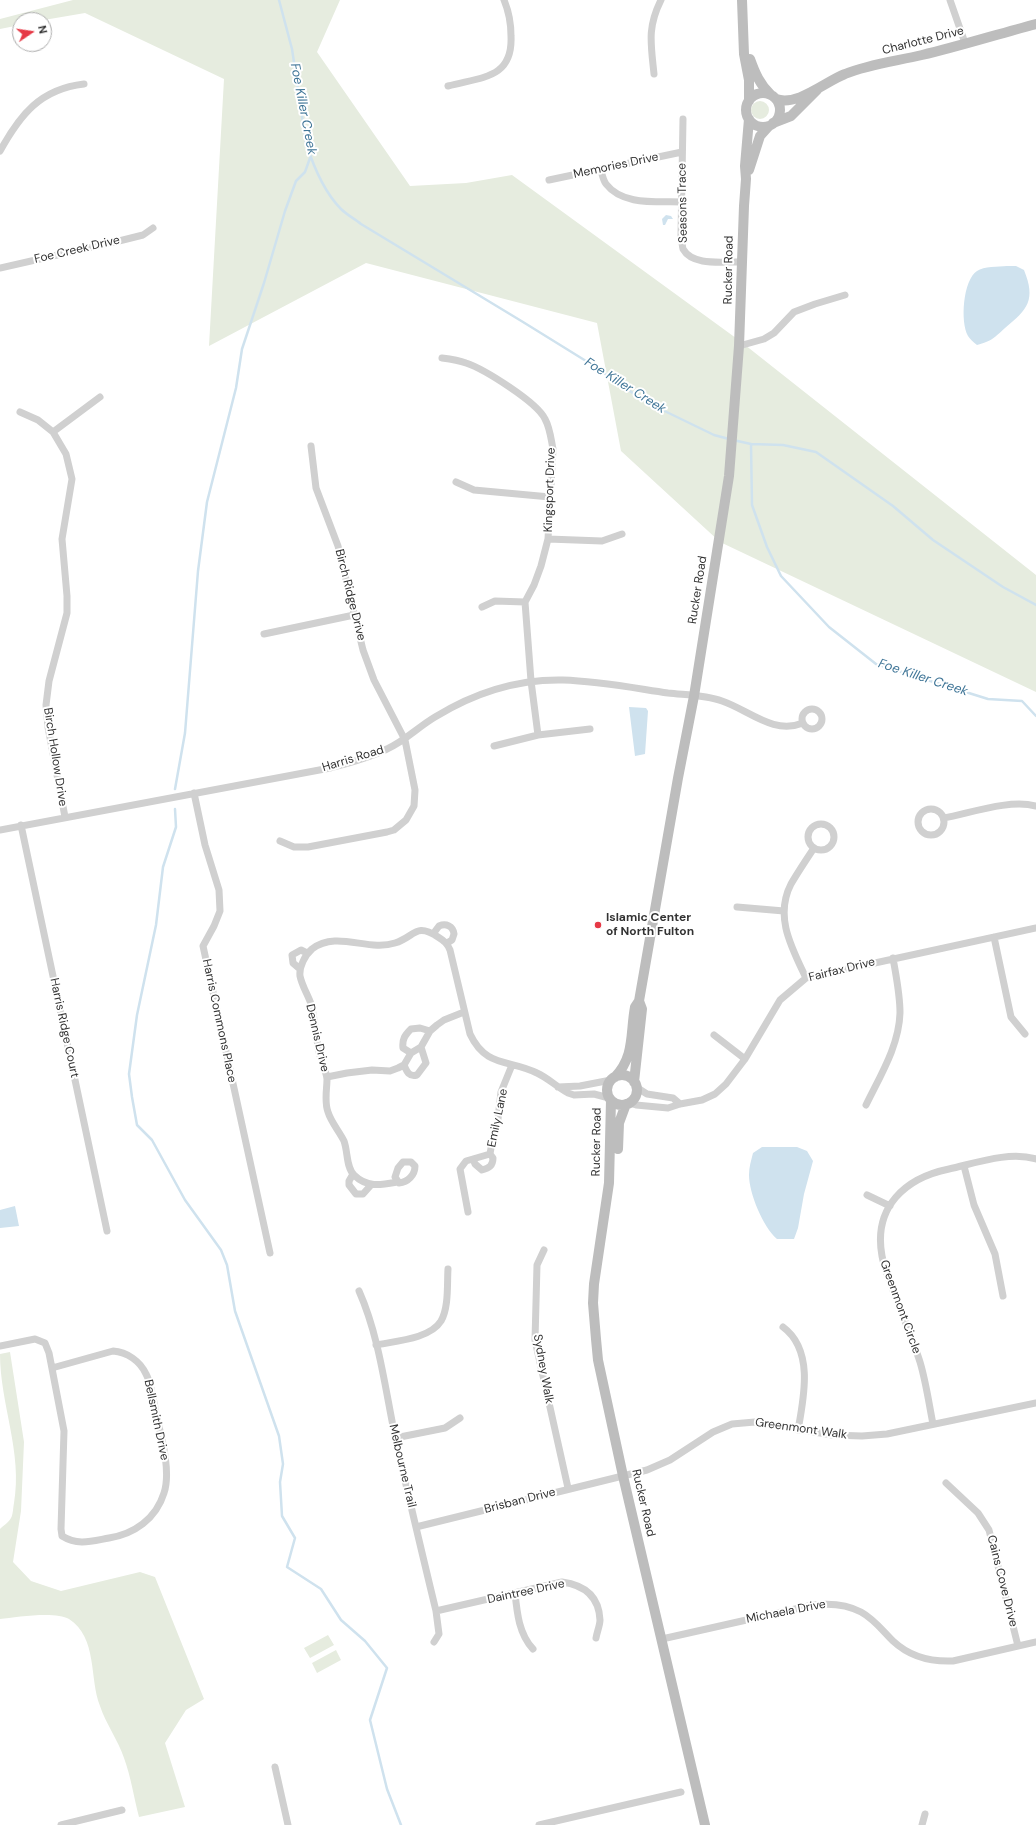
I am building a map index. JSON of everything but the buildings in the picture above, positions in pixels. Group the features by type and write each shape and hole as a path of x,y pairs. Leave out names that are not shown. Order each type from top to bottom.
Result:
{"main road":[{"path":"742,0 745,40 744,54 749,80 749,101 746,113 749,119 756,126 771,125 779,116 780,110 774,97 763,87 754,70 745,40"},
{"name":"Charlotte Drive","path":"774,97 786,100 795,99 818,89 846,73 1036,24"},
{"name":"Charlotte Drive","path":"771,125 791,116 818,89"},
{"path":"749,101 756,94 762,93 774,97"},
{"name":"Rucker Road","path":"635,1085 642,1010 639,1001 676,786 694,696 720,539 731,451 739,346 746,179 744,166 749,119"},
{"name":"Rucker Road","path":"746,179 760,136 771,125"},
{"name":"Rucker Road","path":"613,1078 624,1067 629,1054 634,1007 639,1001"},
{"path":"626,1076 635,1085 636,1094 628,1103 617,1104 610,1099 607,1090 613,1078 626,1076"},
{"name":"Rucker Road","path":"610,1099 609,1183 594,1284 594,1320 598,1360 623,1476 705,1825"},
{"name":"Rucker Road","path":"609,1183 616,1166 619,1123 628,1103"}],"street":[{"path":"448,86 491,75 505,64 512,49 511,25 504,0"},
{"path":"654,74 650,35 653,16 661,0"},
{"path":"950,0 965,43"},
{"path":"0,151 18,122 35,104 59,89 84,84"},
{"name":"Seasons Trace","path":"683,118 681,236 683,248 692,258 703,261 742,262"},
{"name":"Memories Drive","path":"549,180 682,152"},
{"path":"601,170 605,183 618,195 635,200 682,202"},
{"name":"Foe Creek Drive","path":"0,268 143,235 153,228"},
{"path":"739,346 764,339 774,333 794,312 799,309 845,296"},
{"name":"Kingsport Drive","path":"442,358 466,363 492,375 530,402 545,419 553,449 548,539 541,566 525,602"},
{"path":"53,432 100,397"},
{"name":"Birch Hollow Drive","path":"20,412 38,420 53,432 66,454 72,479 62,539 67,613 49,681 46,705 48,727 65,817"},
{"name":"Birch Ridge Drive","path":"280,841 294,847 308,848 387,832 401,825 411,813 415,800 415,790 404,740 374,680 363,650 338,546 316,488 311,446"},
{"path":"456,482 474,490 550,497"},
{"path":"548,539 602,541 622,534"},
{"path":"482,607 495,601 525,602 531,681 538,735"},
{"path":"264,634 354,615"},
{"name":"Harris Road","path":"0,830 330,768 368,757 404,740 433,718 459,703 487,691 531,681 565,680 694,696 721,701 762,720 784,726 793,727 803,723"},
{"path":"494,746 538,735 590,729"},
{"name":"Harris Commons Place","path":"194,793 205,845 220,890 220,911 203,946 270,1253"},
{"path":"944,818 1009,805 1022,804 1036,806"},
{"name":"Harris Ridge Court","path":"21,825 107,1231"},
{"path":"806,978 788,938 784,924 784,911 791,885 814,848"},
{"path":"736,907 784,911"},
{"path":"433,934 439,926 450,926 454,934 452,940 447,943"},
{"name":"Fairfax Drive","path":"628,1103 668,1108 702,1100 714,1094 726,1084 745,1059 780,1000 806,978 1036,928"},
{"path":"300,969 307,953 318,946 333,942 347,941 390,945 399,942 408,935 427,930 447,943 470,1034 475,1045 482,1053 512,1065 536,1072 558,1087 574,1095 586,1094 610,1099"},
{"path":"994,937 1011,1017 1025,1034"},
{"name":"Dennis Drive","path":"307,953 301,950 292,955 293,963 300,969 302,986 311,1005 319,1054 326,1077 327,1111 344,1142 349,1165 353,1174 349,1181 349,1185 356,1194 363,1194 371,1185"},
{"path":"866,1105 891,1053 898,1029 900,997 893,958"},
{"path":"326,1077 372,1070 390,1071 404,1065 411,1053 421,1047 430,1031 444,1020 464,1012"},
{"path":"411,1053 403,1048 403,1040 405,1035 411,1029 420,1028 430,1031"},
{"path":"714,1035 745,1059"},
{"path":"404,1065 407,1073 411,1076 417,1075 422,1071 426,1063 421,1047"},
{"name":"Emily Lane","path":"473,1159 479,1169 488,1169 493,1162 490,1154 498,1119 501,1092 512,1065"},
{"path":"558,1087 580,1086 613,1078"},
{"path":"635,1085 647,1094 673,1098 680,1104"},
{"name":"Emily Lane","path":"468,1212 460,1169 466,1161 490,1154"},
{"name":"Greenmont Circle","path":"933,1424 920,1363 882,1257 881,1231 890,1206 903,1190 919,1178 934,1172 1004,1157 1017,1156 1036,1159"},
{"path":"964,1166 974,1205 995,1254 1003,1296"},
{"path":"353,1174 363,1183 371,1185 384,1185 397,1182"},
{"path":"867,1195 890,1206"},
{"name":"Sydney Walk","path":"544,1250 537,1266 535,1340 568,1488"},
{"path":"376,1344 423,1335 434,1329 441,1320 445,1308 448,1269"},
{"name":"Melbourne Trail","path":"359,1291 366,1308 376,1344 395,1438 436,1611 439,1634 434,1642"},
{"path":"784,1327 790,1332 796,1343 805,1371 805,1396 798,1430"},
{"name":"Bellsmith Drive","path":"0,1346 35,1339 45,1343 52,1368 64,1431 60,1529 62,1536 72,1542 84,1543 122,1536 137,1529 153,1515 165,1493 166,1475 164,1450 146,1374 132,1357 113,1351 52,1368"},
{"name":"Greenmont Walk","path":"623,1476 647,1470 670,1460 713,1432 732,1424 755,1422 832,1435 862,1436 887,1434 1036,1402"},
{"path":"395,1438 445,1428 460,1418"},
{"name":"Brisban Drive","path":"416,1527 568,1488 623,1476"},
{"name":"Cains Cove Drive","path":"946,1483 978,1513 989,1530 1018,1646"},
{"name":"Daintree Drive","path":"436,1611 562,1582 575,1584 586,1590 596,1602 600,1620 596,1638"},
{"path":"515,1593 516,1610 522,1631 525,1640 533,1649"},
{"name":"Michaela Drive","path":"662,1639 813,1605 828,1603 846,1606 861,1612 873,1621 901,1648 926,1660 940,1662 953,1661 1036,1642"},
{"path":"275,1767 288,1825"},
{"path":"539,1825 681,1792"},
{"path":"61,1825 122,1810"},
{"path":"922,1825 925,1814"}],"shaded area":[{"path":"73,0 340,0 317,52 410,186 466,183 512,175 740,341 1036,575 1036,692 720,542 621,451 597,323 366,263 209,346 224,79 85,13 52,19 52,12 27,12"},
{"path":"12,16 12,27 0,29 0,19"},
{"path":"756,101 764,101 769,106 767,117 764,119 756,119 751,114 751,106"},
{"path":"10,1352 24,1442 21,1511 13,1562 31,1581 61,1591 140,1572 155,1577 204,1699 186,1710 165,1743 185,1807 139,1817 131,1780 126,1765 100,1706 89,1647 85,1637 78,1627 69,1619 55,1615 36,1615 0,1619 0,1529 12,1517 16,1484 14,1447 3,1391 0,1354"},
{"path":"328,1635 334,1645 310,1658 304,1648"},
{"path":"336,1650 341,1660 317,1673 312,1663"}],"water":[{"path":"666,215 671,216 673,219 668,219 665,225 663,225 662,219"},
{"path":"1016,266 1024,270 1028,280 1028,303 1019,315 995,337 977,345 968,336 964,321 964,302 969,283 972,276 980,269 987,267"},
{"path":"629,707 646,708 648,711 645,754 635,756"},
{"path":"762,1147 797,1147 807,1151 813,1161 804,1194 798,1228 794,1239 777,1239 762,1218 754,1200 749,1175 750,1167 753,1153"},
{"path":"15,1206 19,1226 0,1228 0,1210"}],"waterway":[{"name":"Foe Killer Creek","path":"279,0 292,49 306,143 324,186 329,195 341,209 361,224 586,361 646,402 714,435 729,439"},
{"path":"175,789 185,733 198,571 207,502 236,388 242,349 264,283 285,211 296,181 305,172 310,158"},
{"name":"Foe Killer Creek","path":"733,440 751,444 752,505 767,547 781,576 829,627 876,664 988,699 1022,701 1036,716"},
{"path":"751,444 783,445 816,452 893,506 933,540 1003,587 1036,605"},
{"path":"175,809 176,827 163,867 156,925 137,1015 129,1074 137,1125 152,1140 185,1200 221,1250 227,1265 235,1311 279,1436 283,1464 280,1482 282,1516 295,1538 287,1567 321,1589 341,1620 365,1641 387,1668 370,1720 387,1789 401,1825"}],"place":[{"name":"Islamic Center of North Fulton","path":"598,925"}]}
